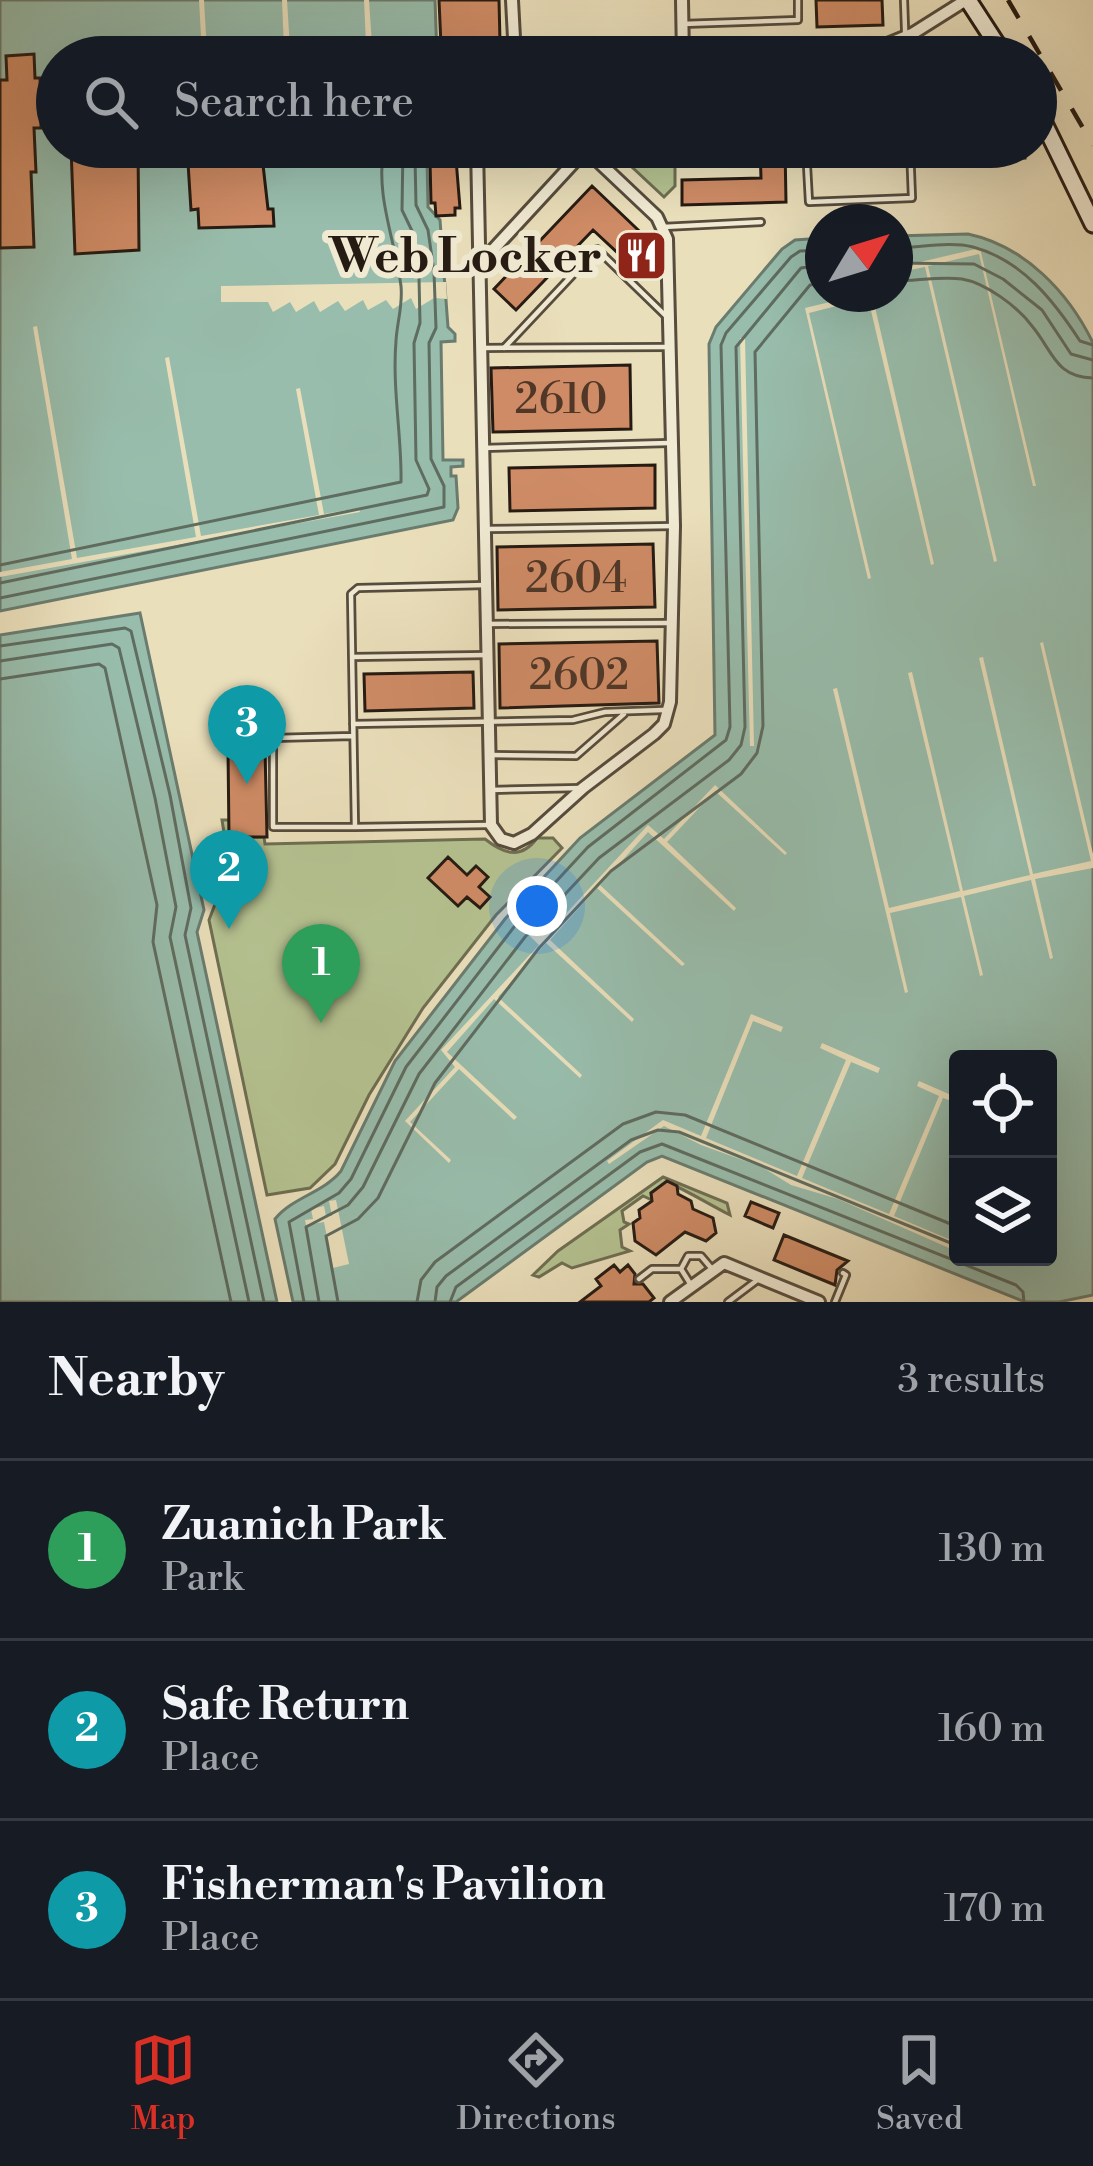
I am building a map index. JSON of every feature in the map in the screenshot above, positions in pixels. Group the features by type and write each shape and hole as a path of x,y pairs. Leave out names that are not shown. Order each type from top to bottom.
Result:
{"street":[{"path":"512,0 514,36"},
{"path":"682,0 682,36"},
{"path":"907,36 967,0 991,36"},
{"path":"1057,150 1093,224"},
{"path":"477,168 491,825 509,843 527,838 654,734 669,710 674,526 668,248 663,226 606,168"},
{"path":"479,265 568,168"},
{"path":"670,1302 724,1263 819,1302"}],"lane":[{"path":"682,24 798,20 798,0"},
{"path":"904,0 905,36"},
{"path":"807,168 808,202 912,198 911,168"},
{"path":"663,226 760,221"},
{"path":"504,348 597,249 669,319"},
{"path":"481,348 670,346"},
{"path":"483,448 672,443"},
{"path":"485,529 674,526"},
{"path":"355,827 351,594 355,588 486,585"},
{"path":"487,624 673,622"},
{"path":"352,657 488,655"},
{"path":"353,724 573,720 669,710"},
{"path":"490,755 575,756 627,711"},
{"path":"353,736 272,738 273,827 491,825"},
{"path":"490,790 583,788"},
{"path":"691,1285 681,1269 684,1259 692,1254 704,1258 712,1269"},
{"path":"639,1279 660,1267 681,1269"},
{"path":"835,1302 843,1273"},
{"path":"728,1302 760,1277"}],"shaded area":[{"path":"633,168 675,168 675,186 664,197"},
{"path":"222,820 229,820 230,837 264,837 265,844 485,839 519,852 537,838 553,838 562,848 496,915 423,1008 369,1095 335,1164 310,1188 267,1195 209,920 217,899 207,846 226,845"},
{"path":"663,1177 727,1203 730,1215 667,1182 651,1193 652,1200 643,1196 622,1211 629,1224 620,1230 622,1247 630,1251 572,1268 562,1263 539,1277 533,1275 558,1251"}],"water":[{"path":"0,0 435,0 436,36 36,36 36,168 427,168 428,207 440,220 448,327 455,334 455,341 441,342 443,460 463,460 463,466 451,467 458,508 453,520 0,611"},
{"path":"968,234 1008,249 1043,274 1093,343 1093,1295 1025,1302 662,1156 647,1162 456,1302 293,1302 275,1219 341,1171 395,1061 505,919 580,838 715,735 709,344 716,327 795,240 805,239 805,312 913,312 913,236"},
{"path":"140,613 204,910 197,932 277,1302 0,1302 0,635"}],"pier":[{"path":"199,0 204,0 206,36 201,36"},
{"path":"282,0 287,0 289,36 283,36"},
{"path":"364,0 369,0 371,36 366,36"},
{"path":"980,248 1036,486 979,254 928,266 994,562 925,267 913,269 913,264"},
{"path":"446,282 447,299 434,298 416,309 411,298 393,309 386,300 368,310 363,300 345,311 338,301 320,312 314,301 296,312 290,302 273,312 268,302 221,302 221,286"},
{"path":"806,312 813,312 809,313 868,579"},
{"path":"871,312 876,312 931,565"},
{"path":"37,326 77,558 196,537 165,358 169,357 201,536 319,515 296,389 300,388 324,514 359,508 360,512 0,577 0,572 72,559 33,327"},
{"path":"740,338 745,338 754,746 750,746"},
{"path":"1043,642 1093,868 1035,879 1050,959 1031,880 964,896 980,976 961,897 890,913 905,993 833,689 837,688 889,908 960,891 908,673 912,672 963,891 1030,875 979,658 983,657 1033,874 1091,861"},
{"path":"715,785 787,853 715,791 667,842 734,911 648,832 600,885 685,964 597,888 550,940 634,1019 632,1022 546,943 498,997 582,1075 580,1078 494,999 447,1052 517,1117 514,1120 459,1069 410,1122 449,1163 405,1121 455,1067 441,1050 539,945 524,930 533,920 548,933 648,825 664,839"},
{"path":"751,1014 783,1027 781,1032 753,1021 706,1138 797,1176 846,1060 820,1048 822,1043 880,1068 878,1073 851,1062 802,1178 889,1214 939,1096 917,1086 919,1081 949,1094 949,1100 943,1098 894,1216 949,1239 949,1248 838,1199 791,1185 762,1167 664,1126 609,1164 607,1161 663,1120 701,1136"},
{"path":"336,1200 349,1264 333,1268 324,1222 306,1225 305,1220 313,1219 311,1209 324,1206 326,1216 332,1216 329,1201"}],"building":[{"path":"439,0 499,0 500,36 441,36"},
{"path":"816,0 882,0 883,25 817,27"},
{"path":"34,54 34,247 0,248 0,80 7,80 6,56"},
{"path":"72,168 138,168 139,250 75,254"},
{"path":"188,168 263,168 274,226 199,228 198,209 191,210"},
{"path":"430,168 457,168 460,208 455,208 455,215 436,216 435,203 431,203"},
{"path":"761,168 785,168 786,202 682,205 682,180 761,178"},
{"path":"592,186 656,247 635,269 593,230 516,310 494,289"},
{"path":"630,365 631,429 493,432 491,368"},
{"path":"655,465 655,508 510,511 509,468"},
{"path":"653,544 655,607 498,610 497,547"},
{"path":"657,641 659,703 500,708 499,644"},
{"path":"473,672 474,708 365,711 364,674"},
{"path":"228,749 265,749 267,837 229,837"},
{"path":"448,857 467,875 476,866 488,877 479,887 490,897 480,908 467,897 458,906 428,878"},
{"path":"667,1181 691,1201 693,1209 713,1218 716,1233 706,1241 685,1232 656,1255 635,1241 633,1223 640,1218 639,1210 652,1201 651,1193"},
{"path":"751,1202 779,1213 773,1228 745,1216"},
{"path":"784,1235 848,1261 837,1270 835,1285 774,1260"},
{"path":"614,1265 620,1272 628,1265 635,1274 634,1284 643,1284 654,1298 649,1302 580,1302 601,1286 596,1279"}],"railway":[{"path":"1008,0 1029,36"},
{"path":"1057,84 1093,145"}],"place":[{"name":"Web Locker","path":"641,255"},
{"name":"Fisherman's Pavilion","path":"247,784"},
{"name":"Safe Return","path":"229,929"},
{"name":"Zuanich Park","path":"321,1023"}]}
